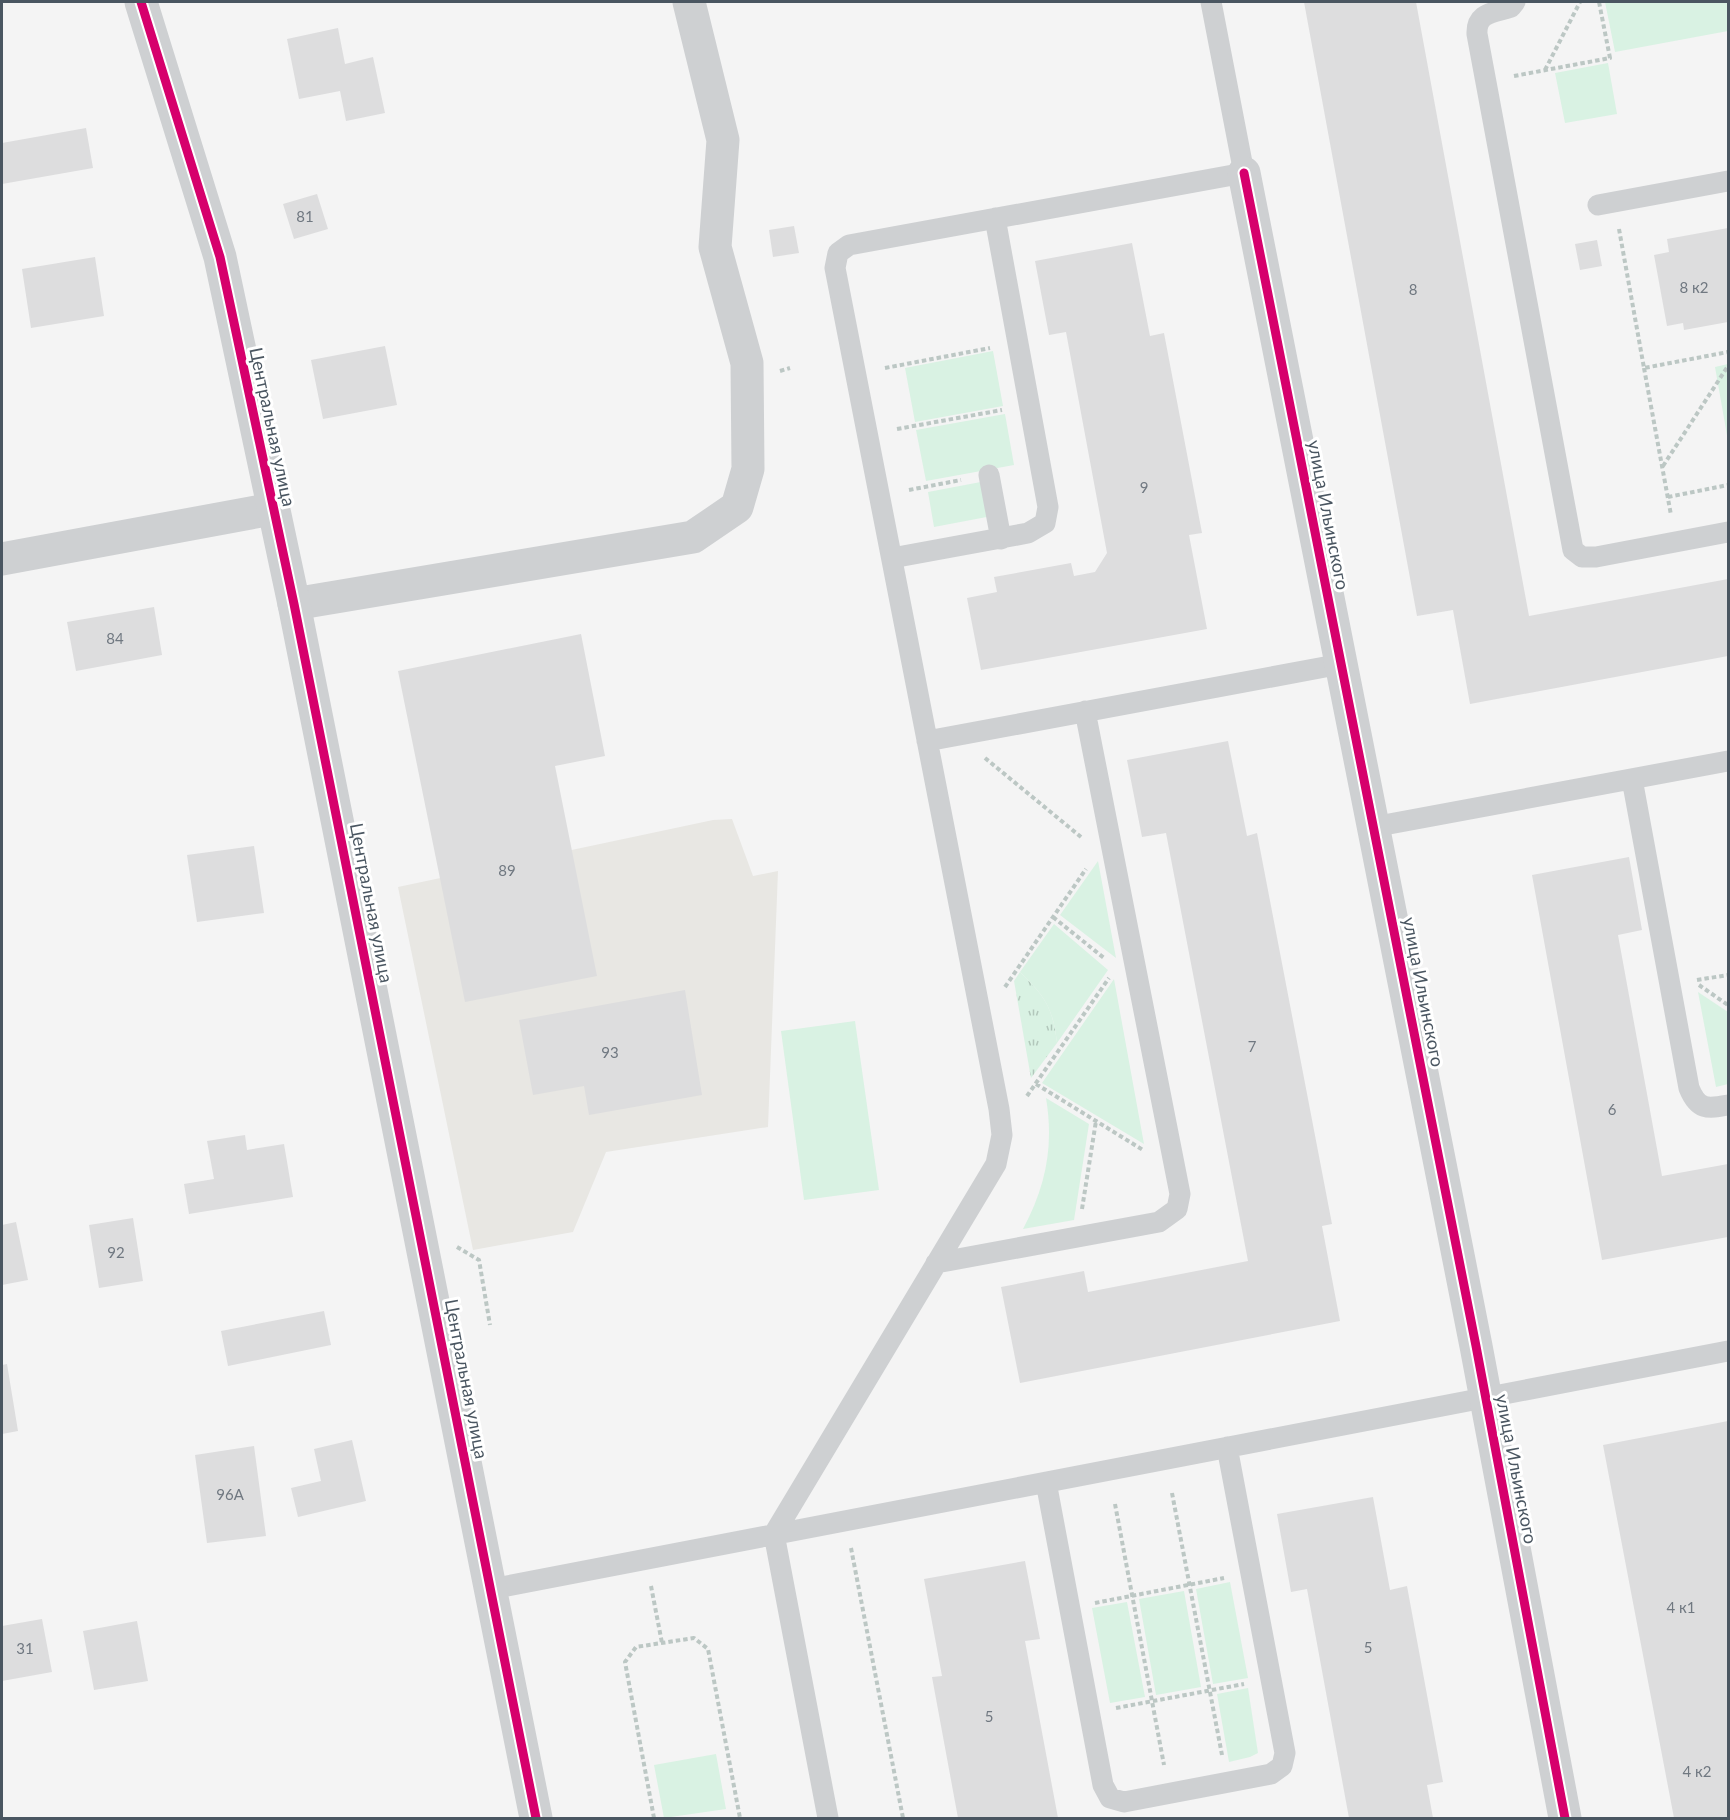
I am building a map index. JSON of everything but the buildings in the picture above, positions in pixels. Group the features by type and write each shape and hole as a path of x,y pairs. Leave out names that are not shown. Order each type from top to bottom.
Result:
{"street":[{"name":"Центральная улица","path":"141,2 220,257 294,604 536,1818"},
{"path":"294,604 693,537 737,507 748,469 747,363 715,248 723,140 689,2"},
{"name":"улица Ильинского","path":"1244,173 1486,1397 1565,1818"},
{"path":"2,559 272,509"}],"lane":[{"path":"828,1818 774,1534 996,1164 1002,1135 999,1109 835,268 838,253 849,245 1244,173 1211,2"},
{"path":"1515,2 1511,7 1480,18 1477,23 1573,550 1582,558 1596,557 1728,532"},
{"path":"1606,204 1728,181"},
{"path":"892,558 1028,533 1045,524 1048,507 995,218"},
{"path":"990,475 1001,539"},
{"path":"927,741 1341,664"},
{"path":"936,1263 1159,1222 1177,1209 1179,1194 1085,711"},
{"path":"1373,827 1728,761"},
{"path":"1632,779 1689,1088 1694,1101 1705,1108 1728,1105"},
{"path":"491,1589 1728,1350"},
{"path":"1046,1482 1103,1785 1110,1798 1124,1802 1271,1774 1282,1766 1285,1753 1227,1447"}],"path":[{"path":"1545,70 1580,2"},
{"path":"1486,81 1610,58 1599,2"},
{"path":"1606,204 1644,368 1676,542"},
{"path":"885,368 1018,343"},
{"path":"1644,368 1728,352"},
{"path":"1662,467 1728,366"},
{"path":"897,429 1029,405"},
{"path":"1668,497 1728,485"},
{"path":"979,753 1089,844"},
{"path":"1005,987 1092,861"},
{"path":"1053,917 1107,960"},
{"path":"1027,1096 1110,977"},
{"path":"1693,981 1728,1005"},
{"path":"1036,1084 1174,1169"},
{"path":"1077,1238 1096,1121"},
{"path":"1172,1493 1227,1782"},
{"path":"1115,1504 1169,1793"},
{"path":"846,1520 903,1818"},
{"path":"1070,1607 1251,1573"},
{"path":"651,1586 662,1643"},
{"path":"654,1818 625,1662 636,1647 694,1638 708,1649 740,1818"},
{"path":"1090,1713 1271,1679"}],"shaded area":[{"path":"732,819 753,876 778,871 768,1127 606,1152 573,1232 473,1250 398,887 713,820"}],"green space":[{"path":"1605,2 1728,2 1728,31 1615,52"},
{"path":"1608,63 1617,114 1565,123 1555,73"},
{"path":"993,351 1003,406 915,422 905,368"},
{"path":"1728,364 1728,441 1715,367"},
{"path":"1005,414 1014,465 926,481 916,430"},
{"path":"986,481 992,516 934,527 928,492"},
{"path":"1098,861 1116,958 1060,915"},
{"path":"1054,924 1108,970 1057,1043 1053,1021 1046,1003 1036,988 1020,972"},
{"path":"1020,972 1036,988 1046,1003 1053,1021 1057,1043 1031,1078 1014,981"},
{"path":"1114,979 1144,1144 1042,1083"},
{"path":"1698,992 1728,1012 1728,1084 1716,1087"},
{"path":"855,1021 879,1190 804,1200 781,1031"},
{"path":"1046,1098 1089,1124 1074,1220 1023,1229 1037,1197 1046,1165 1049,1133"},
{"path":"1230,1582 1248,1678 1213,1684 1196,1589"},
{"path":"1184,1591 1201,1687 1156,1695 1139,1599"},
{"path":"1127,1602 1145,1697 1110,1703 1092,1608"},
{"path":"1248,1688 1258,1753 1229,1762 1217,1694"},
{"path":"716,1754 726,1809 664,1818 654,1765"}],"cycle path":[{"path":"141,2 220,257 294,604 536,1818"},
{"path":"1244,173 1476,1346 1565,1818"}]}
